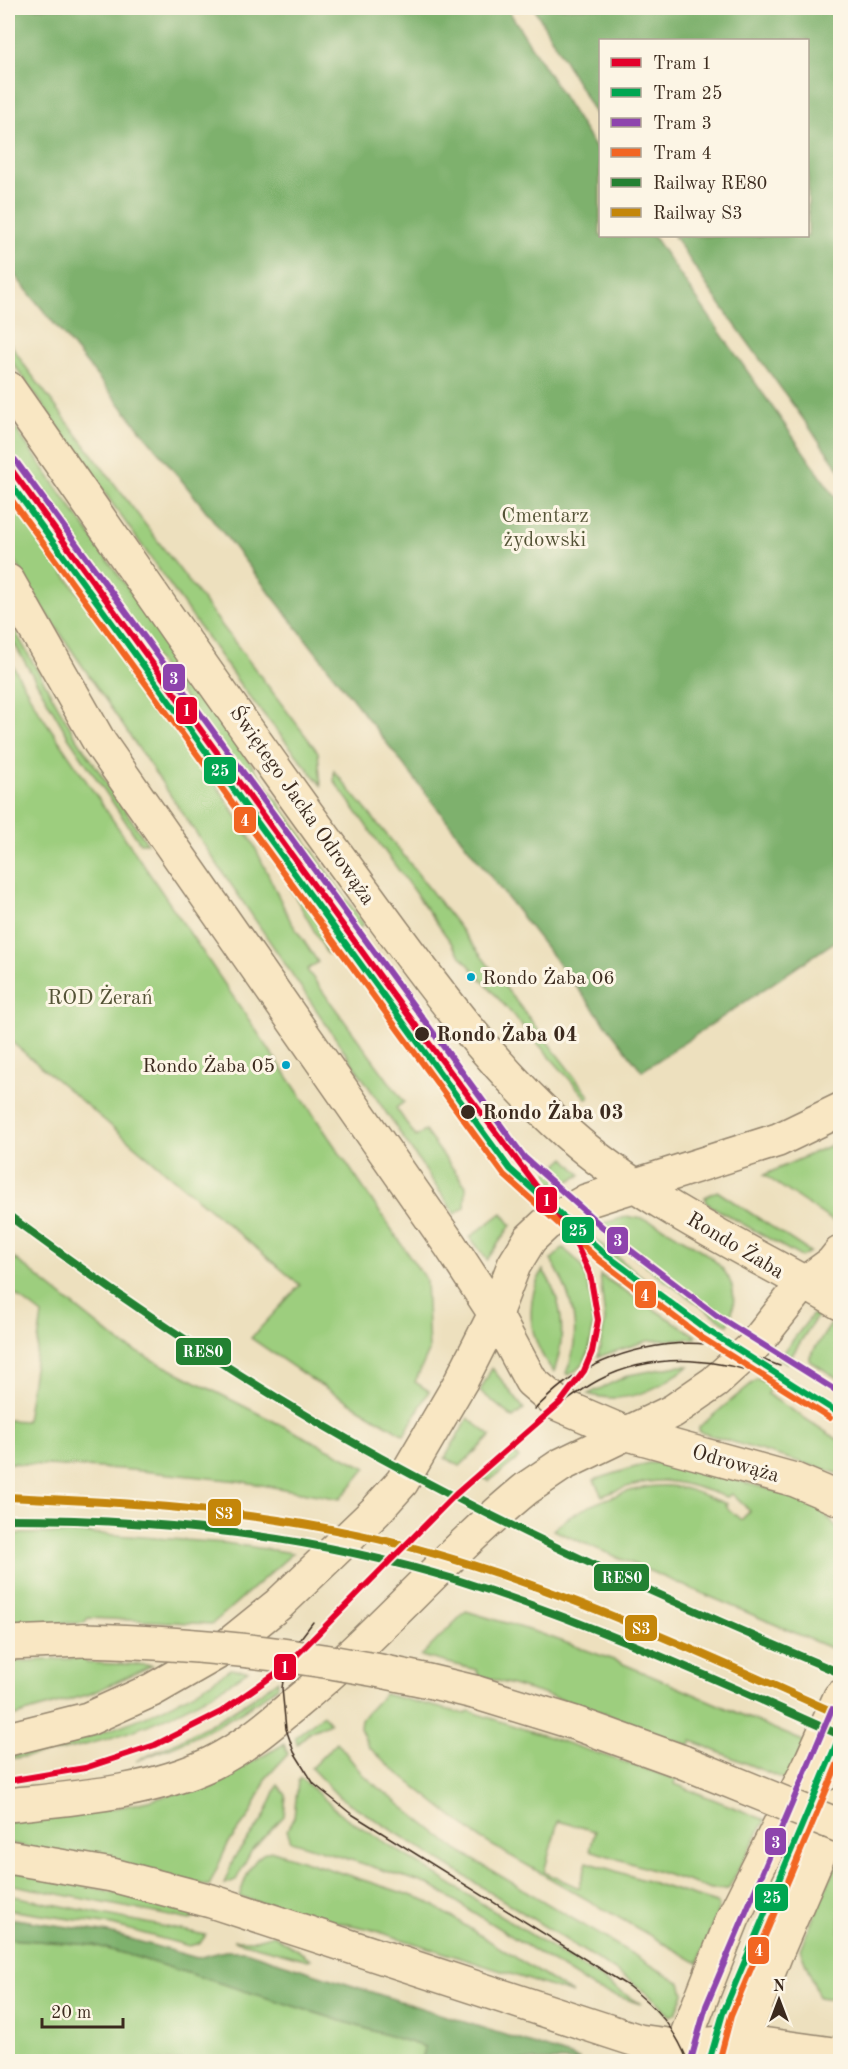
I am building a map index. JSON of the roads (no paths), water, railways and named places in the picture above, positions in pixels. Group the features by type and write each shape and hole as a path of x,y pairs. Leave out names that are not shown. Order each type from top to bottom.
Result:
{"main road":[{"name":"Świętego Jacka Odrowąża","path":"8,388 297,801 440,995 519,1085 565,1131 638,1187"},
{"path":"8,581 100,743 431,1218 495,1314 516,1357 531,1381 546,1395 574,1413 628,1434"},
{"path":"8,1739 88,1719 152,1690 222,1650 279,1604 376,1511 402,1482 461,1381 495,1314 519,1257 530,1239 546,1224 586,1201 638,1187 778,1140 840,1110"},
{"name":"Rondo Żaba","path":"8,1805 83,1797 158,1781 210,1763 240,1747 339,1668 527,1488 561,1465 673,1411 715,1382 752,1348 803,1284 638,1187"},
{"path":"840,1253 832,1263 803,1284 840,1304"},
{"name":"Odrowąża","path":"628,1434 795,1480 840,1499"},
{"path":"8,1643 84,1640 204,1645 266,1651 358,1665 474,1692 575,1723 683,1762 840,1826"},
{"path":"682,2054 729,1925 818,1747 840,1697"},
{"path":"737,2051 840,1805"},
{"path":"8,1857 112,1875 173,1890 682,2054 737,2051 840,2055"}],"tram line":[{"name":"3","path":"15,460 524,1157 617,1240 717,1316 840,1393"},
{"name":"1","path":"8,465 422,1034 570,1231 590,1274 598,1320 592,1352 584,1371 560,1403 456,1494 285,1667 221,1712 155,1745 85,1768 8,1781"},
{"name":"25","path":"8,480 510,1169 605,1254 707,1330 835,1411"},
{"name":"4","path":"8,495 504,1175 599,1260 701,1337 830,1418"},
{"path":"535,1409 558,1388 583,1371 623,1354 665,1345 708,1344 735,1350 780,1366"},
{"path":"546,1416 599,1380 621,1370 644,1364 667,1361 713,1363 736,1367 781,1382"},
{"path":"313,1622 288,1655 282,1688 286,1729 294,1752 314,1784 350,1813 628,1986 664,2019 688,2062"},
{"name":"3","path":"691,2060 706,2006 832,1709"},
{"name":"25","path":"709,2062 723,2013 840,1735"},
{"name":"4","path":"719,2062 731,2016 840,1758"}],"rail line":[{"name":"RE80","path":"8,1215 190,1343 332,1431 381,1458 550,1544 723,1623 840,1673"},
{"name":"S3","path":"8,1497 185,1508 229,1513 316,1526 422,1550 484,1569 604,1613 840,1715"},
{"name":"RE80","path":"8,1519 178,1526 291,1541 402,1564 506,1596 603,1632 840,1735"}],"place":[{"name":"Rondo Żaba 06","path":"471,977"},
{"name":"Rondo Żaba 04","path":"422,1034"},
{"name":"Rondo Żaba 05","path":"286,1065"},
{"name":"Rondo Żaba 03","path":"468,1112"}],"park label":[{"name":"Cmentarz żydowski","path":"545,527"},
{"name":"ROD Żerań","path":"100,997"}]}
